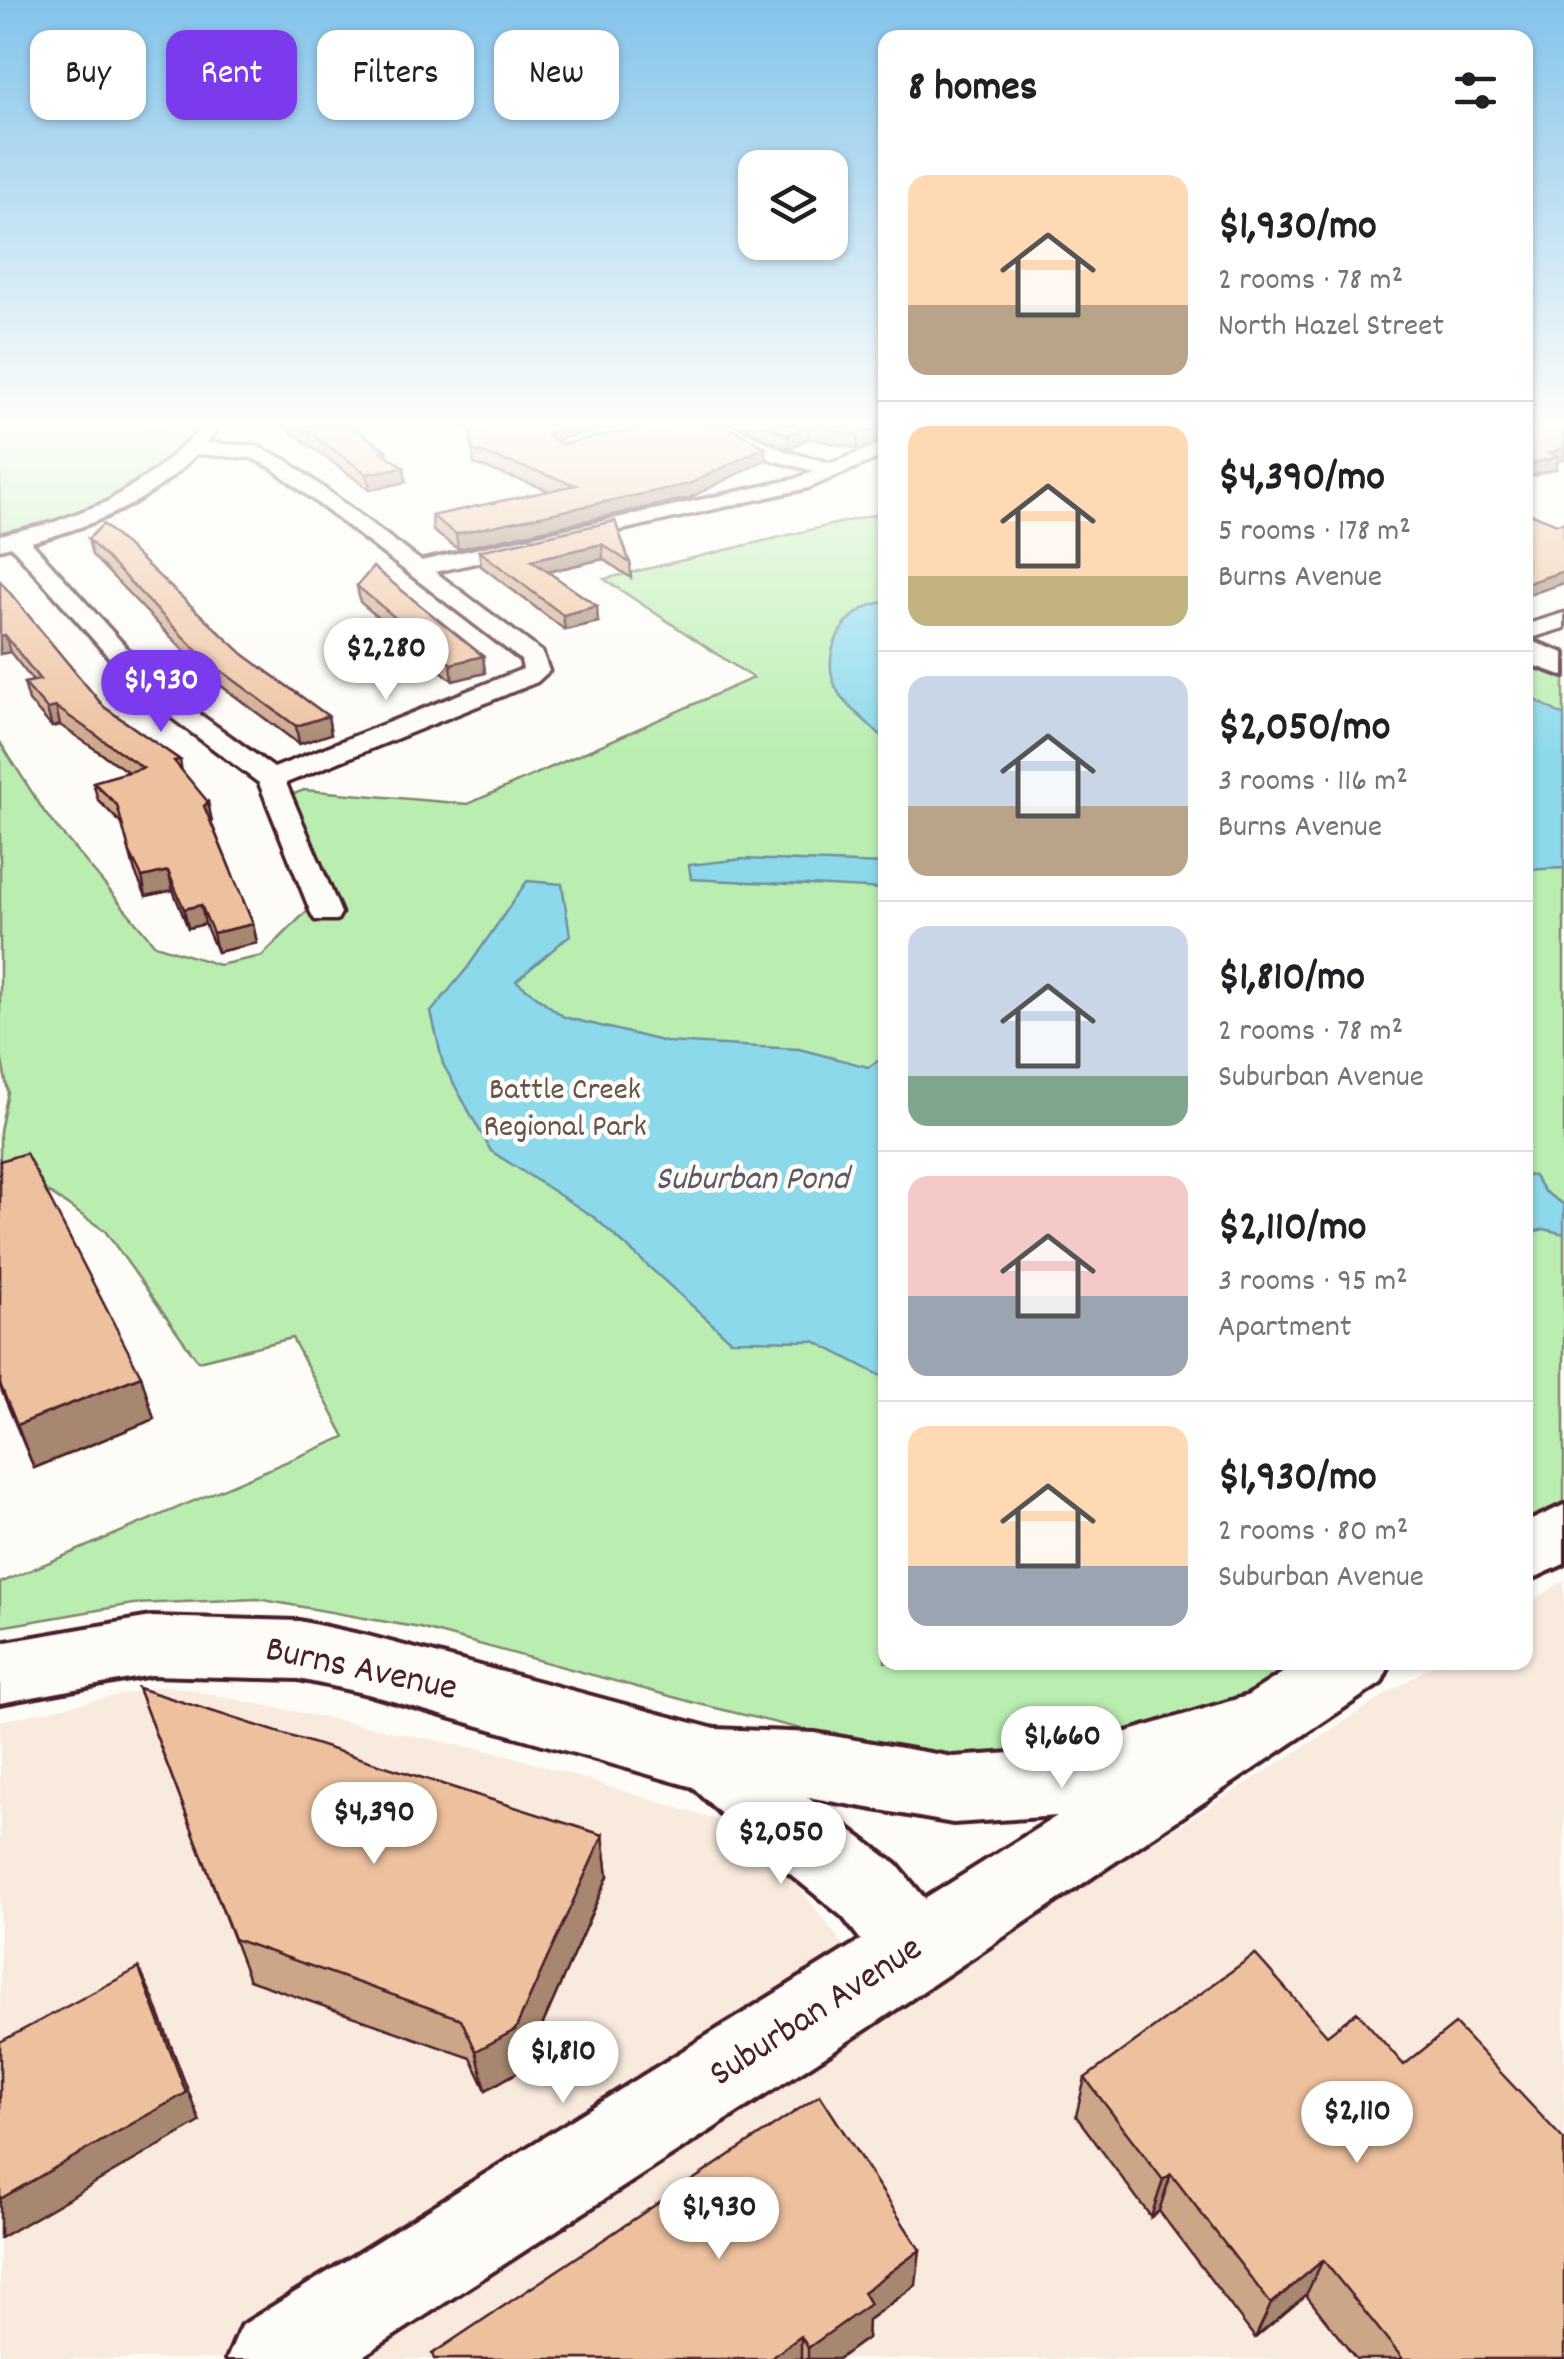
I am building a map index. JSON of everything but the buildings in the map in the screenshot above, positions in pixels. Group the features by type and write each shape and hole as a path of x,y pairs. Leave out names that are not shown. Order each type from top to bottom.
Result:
{"street":[{"path":"272,779 536,671 533,657 373,535"},
{"path":"418,569 571,535"},
{"path":"8,541 153,692 272,779 326,913"},
{"path":"1533,630 1564,620"},
{"path":"1533,652 1564,666"},
{"path":"1533,1551 1564,1531"},
{"name":"Burns Avenue","path":"0,1673 151,1646 298,1650 368,1665 715,1760 815,1765 953,1790 1070,1782 1266,1720"},
{"name":"Suburban Avenue","path":"274,2359 1344,1670"},
{"name":"Burns Avenue","path":"715,1760 772,1814 870,1891 916,1949"}],"shaded area":[{"path":"1564,1581 1564,2359 0,2359 0,1721 165,1685 507,1755 759,1833 891,2009 1425,1670 1533,1670 1533,1601"}],"green space":[{"name":"Battle Creek Regional Park","path":"788,535 878,535 878,1670 1380,1670 1182,1796 1003,1752 1002,1760 908,1755 699,1704 420,1628 258,1599 133,1604 0,1627 0,1583 345,1437 292,1338 198,1361 105,1231 48,1192 0,1181 0,1131 8,1092 0,1051 0,742 45,813 155,945 219,965 262,956 319,899 266,805 304,790 468,804 753,678 604,579"},
{"path":"1533,638 1564,651 1564,1552 1533,1572"}],"water":[{"path":"878,604 878,733 840,695 831,665 832,650 846,623"},
{"path":"1533,699 1564,716 1564,868 1533,870"},
{"path":"743,859 878,864 878,889 691,879 689,865"},
{"name":"Suburban Pond","path":"527,881 562,884 570,935 516,981 564,1017 666,1042 799,1049 868,1067 878,1061 878,1374 814,1341 730,1340 595,1218 491,1151 443,1064 431,1012 468,967"},
{"path":"1533,1176 1544,1191 1564,1205 1564,1234 1544,1229 1533,1232"}]}
